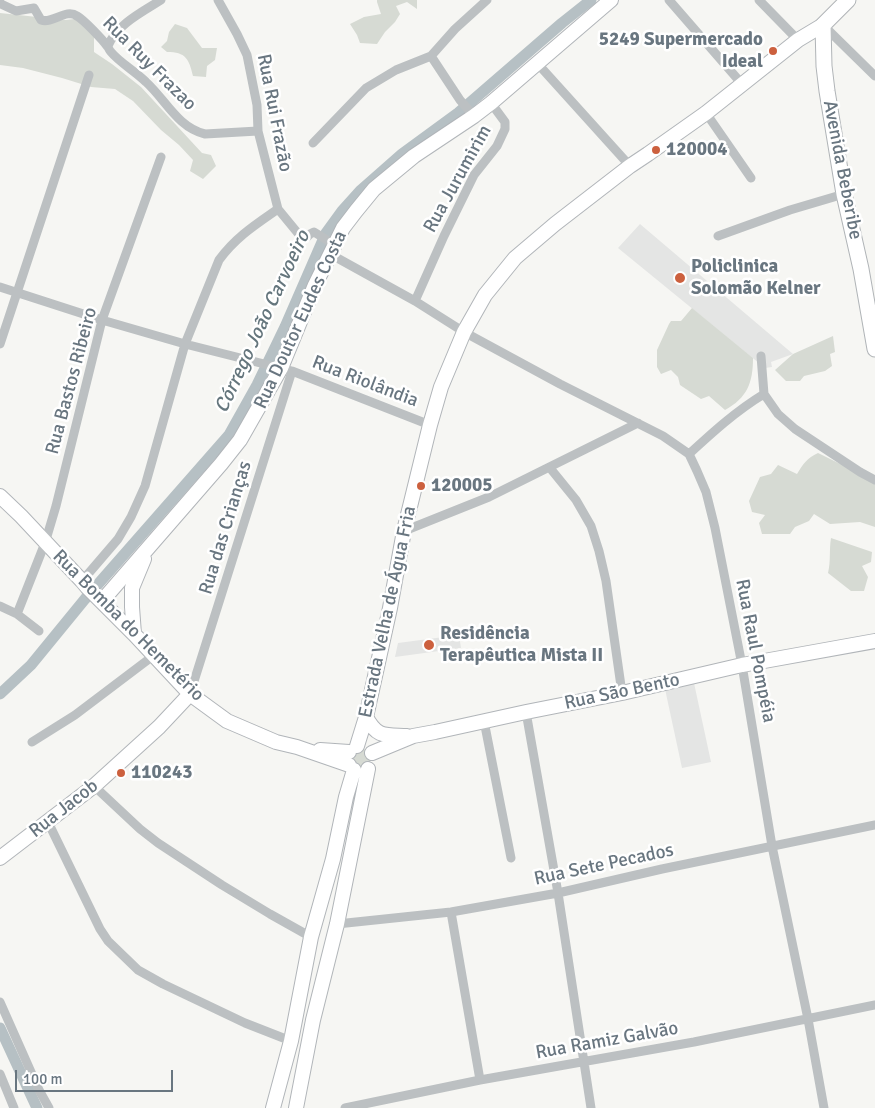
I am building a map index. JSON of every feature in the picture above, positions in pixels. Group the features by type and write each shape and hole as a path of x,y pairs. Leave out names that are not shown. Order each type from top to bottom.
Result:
{"main road":[{"name":"Rua Doutor Eudes Costa","path":"91,591 150,546 222,464 240,440 280,368 331,246 374,189 414,156 472,113 491,102 611,0"},
{"path":"823,25 848,0"},
{"name":"Estrada Velha de Água Fria","path":"273,1108 290,1040 311,937 333,859 352,758 366,717 390,608 404,531 430,425 441,387 464,332 485,295 515,258 555,224 630,166 706,113 798,40 823,25"},
{"name":"Avenida Beberibe","path":"823,25 827,91 844,194 861,269 875,348"},
{"name":"Rua Bomba do Hemetério","path":"0,496 190,694 227,720 276,742 323,750 352,758"},
{"path":"134,634 132,588 150,546"},
{"name":"Rua São Bento","path":"372,753 412,736 622,693 742,665 875,641"},
{"name":"Rua Jacob","path":"0,858 94,786 159,727 190,694"},
{"path":"366,717 376,732 412,736"},
{"path":"296,1108 313,1020 338,924 368,769 374,758 368,748 363,746 352,758 361,771 368,769"}],"street":[{"path":"108,46 112,38 122,27 160,0"},
{"name":"Rua Rui Frazão","path":"218,0 247,56 257,105 258,131 278,209"},
{"path":"313,143 366,88 396,70 430,56 487,0"},
{"path":"669,0 742,84"},
{"path":"759,0 798,40"},
{"name":"Rua Ruy Frazao","path":"0,2 16,11 34,8 41,20 45,21 51,21 68,14 76,15 108,46 111,53 147,82 179,119 197,132 205,134 258,131"},
{"path":"823,25 875,76"},
{"path":"430,56 460,100 472,113"},
{"path":"537,63 630,166"},
{"path":"0,344 89,75"},
{"name":"Rua Jurumirim","path":"415,301 444,236 474,176 497,146 505,129 505,122 491,102"},
{"path":"706,113 751,178"},
{"name":"Rua Bastos Ribeiro","path":"17,614 45,542 56,506 102,320 160,156"},
{"path":"718,236 790,210 844,194"},
{"path":"91,591 131,517 145,486 185,344 219,260 244,232 278,209 301,237 306,238 312,232 316,233 331,246 464,332 560,384 663,436 689,454 717,428 764,394"},
{"name":"Rua Riolândia","path":"0,287 102,320 185,344 280,368 430,425"},
{"path":"761,356 764,394 778,414 795,429 875,480"},
{"name":"Rua das Crianças","path":"190,694 280,368"},
{"path":"404,531 489,497 638,423"},
{"name":"Rua Raul Pompéia","path":"689,454 706,492 715,528 742,665 772,846 808,1019 824,1108"},
{"path":"550,468 576,500 591,526 606,581 622,693"},
{"path":"0,606 17,614 38,631"},
{"path":"32,742 75,715 153,656"},
{"path":"526,712 558,893 591,1108"},
{"path":"484,721 511,858"},
{"path":"94,786 140,829 158,843 222,885 311,937"},
{"path":"48,822 100,929 108,941 138,970 229,1015 290,1040"},
{"name":"Rua Sete Pecados","path":"338,924 452,912 558,893 662,869 875,825"},
{"path":"452,912 480,1080"},
{"path":"0,1002 39,1090 49,1108"},
{"name":"Rua Ramiz Galvão","path":"345,1108 480,1080 694,1042 875,1005"},
{"path":"0,1074 14,1108"}],"shaded area":[{"path":"377,0 417,0 417,9 407,2 396,6 400,14 377,44 360,43 350,24 364,17 381,14"},
{"path":"0,13 65,20 84,18 94,35 94,52 141,87 202,153 211,155 216,166 203,179 190,171 193,160 133,101 115,89 91,87 23,68 0,65"},
{"path":"175,24 187,28 202,48 217,48 215,60 207,66 206,77 193,76 190,65 183,55 167,52 161,47 167,41 169,32"},
{"name":"Policlinica Solomão Kelner","path":"640,224 793,354 771,362 772,367 765,368 618,248"},
{"path":"692,308 753,358 752,375 744,395 725,410 709,396 701,399 680,385 678,377 671,370 661,374 657,367 657,350 669,324 671,321 681,321"},
{"path":"833,336 835,352 830,354 832,366 825,371 804,376 800,381 786,381 775,370 793,354"},
{"path":"818,453 875,481 875,527 860,522 830,524 814,514 809,521 795,527 790,534 762,534 759,523 765,515 752,512 749,501 760,477 771,474 778,465 797,474 811,457"},
{"path":"831,538 872,552 871,562 862,566 868,577 864,591 851,591 828,573"},
{"name":"Residência Terapêutica Mista II","path":"459,635 461,648 395,657 398,643"},
{"path":"694,683 711,762 682,768 665,689"},
{"path":"357,747 370,751 372,760 362,768 349,764 349,754"}],"waterway":[{"name":"Córrego João Carvoeiro","path":"0,694 31,665 85,599 229,435 257,385 285,327 326,233 342,211 360,191 402,154 458,113 591,0"},
{"path":"0,1028 37,1108"}],"place":[{"name":"5249 Supermercado Ideal","path":"773,51"},
{"name":"120004","path":"656,150"},
{"name":"Policlinica Solomão Kelner","path":"680,278"},
{"name":"120005","path":"421,486"},
{"name":"Residência Terapêutica Mista II","path":"429,645"},
{"name":"110243","path":"121,773"}]}
